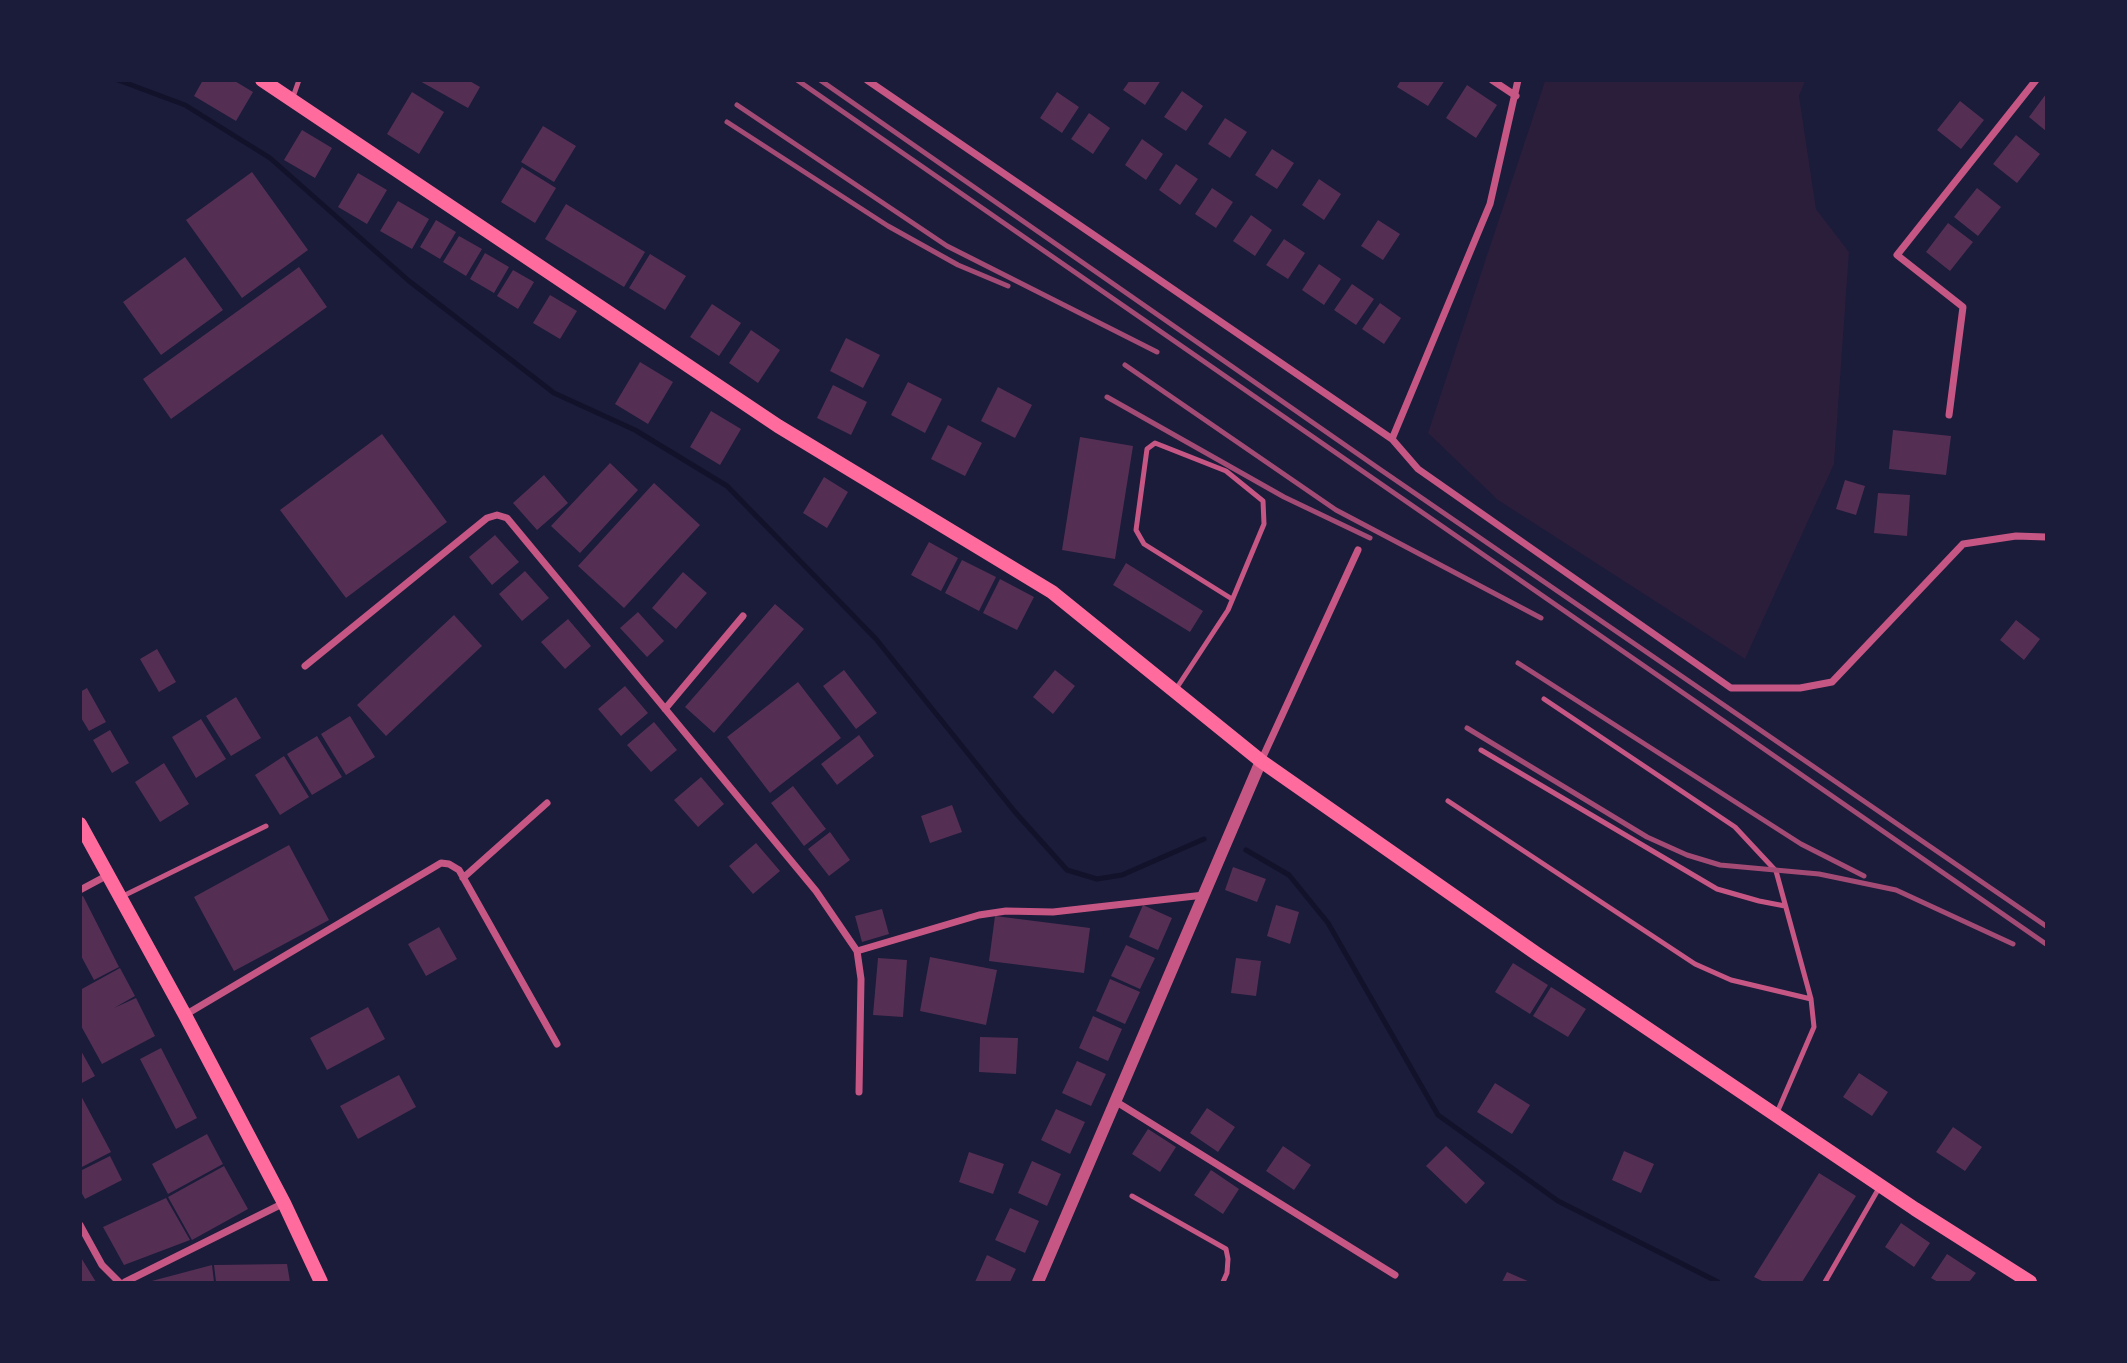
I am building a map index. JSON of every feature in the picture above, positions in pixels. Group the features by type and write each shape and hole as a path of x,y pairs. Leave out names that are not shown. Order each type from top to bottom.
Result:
{"main road":[{"path":"262,80 778,426 1052,592 1261,761 1537,954 2030,1283"},
{"path":"80,824 284,1203 321,1283"}],"street":[{"path":"867,80 1392,439 1418,469 1731,688 1800,688 1832,682 1963,544 2016,536 2046,537"},
{"path":"1492,80 1516,96"},
{"path":"1392,439 1490,204 1518,80"},
{"path":"1949,415 1963,307 1897,255 2036,80"},
{"path":"305,666 487,518 497,515 507,518 816,891 857,951 861,979 859,1092"},
{"path":"1038,1283 1261,761 1358,550"},
{"path":"665,709 743,616"},
{"path":"463,878 547,803"},
{"path":"185,1015 442,863 458,870 557,1044"},
{"path":"80,890 108,874"},
{"path":"857,951 979,915 1006,911 1052,912 1203,895"},
{"path":"1115,1101 1395,1275"},
{"path":"125,1283 284,1203"},
{"path":"80,1225 102,1265 119,1283"}],"lane":[{"path":"291,100 299,80"},
{"path":"1175,691 1228,610 1264,524 1263,502 1226,471 1155,443 1147,449 1136,530 1144,544 1232,598"},
{"path":"1544,699 1735,827 1776,871 1811,999 1814,1027 1776,1115"},
{"path":"1481,750 1717,889 1785,906"},
{"path":"1448,800 1695,964 1731,980 1811,999"},
{"path":"119,897 266,826"},
{"path":"1825,1283 1881,1185"},
{"path":"1132,1196 1226,1248 1227,1273 1223,1283"}],"shaded area":[{"path":"1545,81 1805,81 1799,96 1816,209 1849,252 1834,464 1745,659 1498,500 1428,433"}],"building":[{"path":"203,80 233,80 253,92 236,121 194,96"},
{"path":"418,80 468,80 480,87 468,108"},
{"path":"1130,80 1161,80 1145,105 1123,90"},
{"path":"1401,80 1445,80 1428,106 1397,87"},
{"path":"1467,85 1497,105 1476,138 1446,118"},
{"path":"1182,91 1203,106 1186,131 1164,117"},
{"path":"412,92 444,112 419,154 387,134"},
{"path":"1057,92 1079,107 1062,133 1040,118"},
{"path":"2046,94 2046,131 2029,117"},
{"path":"1960,101 1984,120 1961,149 1937,130"},
{"path":"1089,113 1110,128 1093,154 1071,139"},
{"path":"1225,118 1247,132 1230,158 1208,144"},
{"path":"543,126 576,146 554,182 521,162"},
{"path":"302,130 332,148 315,178 284,160"},
{"path":"2016,135 2040,154 2017,183 1993,164"},
{"path":"1142,139 1163,154 1146,180 1125,165"},
{"path":"1272,149 1294,163 1277,189 1255,175"},
{"path":"1176,164 1198,179 1180,205 1159,190"},
{"path":"522,167 556,188 535,223 501,202"},
{"path":"252,172 308,250 242,298 186,220"},
{"path":"358,173 387,190 367,224 338,207"},
{"path":"1319,179 1341,194 1324,220 1302,205"},
{"path":"1212,188 1233,202 1216,228 1195,214"},
{"path":"1977,188 2001,207 1978,236 1954,217"},
{"path":"398,201 429,219 412,249 380,231"},
{"path":"566,204 645,252 624,287 545,239"},
{"path":"1251,215 1272,230 1255,256 1233,241"},
{"path":"436,220 456,232 440,259 420,247"},
{"path":"1378,220 1400,234 1383,260 1361,246"},
{"path":"1948,223 1973,242 1950,271 1926,252"},
{"path":"459,236 482,249 466,276 443,262"},
{"path":"1284,239 1305,253 1288,279 1266,265"},
{"path":"485,253 509,267 494,293 470,279"},
{"path":"650,254 686,276 665,310 629,288"},
{"path":"185,257 223,310 161,355 123,302"},
{"path":"1319,264 1341,279 1324,305 1302,290"},
{"path":"299,267 327,307 171,419 143,379"},
{"path":"513,270 534,282 518,309 497,296"},
{"path":"1352,284 1374,299 1356,325 1334,310"},
{"path":"550,295 577,311 560,339 533,323"},
{"path":"1380,303 1401,318 1384,344 1362,329"},
{"path":"712,304 741,323 719,356 690,337"},
{"path":"751,330 780,350 758,383 729,363"},
{"path":"846,338 880,355 863,388 830,371"},
{"path":"640,362 673,382 648,424 615,404"},
{"path":"908,382 942,399 925,433 891,415"},
{"path":"833,385 867,402 851,435 817,418"},
{"path":"998,387 1032,405 1015,438 981,421"},
{"path":"711,411 741,429 720,465 690,447"},
{"path":"948,425 982,443 965,476 931,459"},
{"path":"1893,430 1951,436 1946,475 1889,469"},
{"path":"382,434 447,522 346,598 280,510"},
{"path":"1080,437 1133,446 1115,559 1062,550"},
{"path":"610,463 638,490 580,553 551,526"},
{"path":"544,475 568,503 537,530 513,503"},
{"path":"824,477 848,492 827,528 803,513"},
{"path":"1845,480 1865,486 1856,515 1836,509"},
{"path":"654,483 700,525 624,608 578,566"},
{"path":"1878,493 1910,495 1907,536 1874,533"},
{"path":"495,535 519,562 492,585 469,557"},
{"path":"929,542 958,558 941,591 911,575"},
{"path":"962,560 996,577 979,611 945,593"},
{"path":"1126,563 1203,611 1190,632 1113,585"},
{"path":"525,571 549,598 522,621 499,594"},
{"path":"683,572 707,593 676,629 652,608"},
{"path":"1000,579 1034,597 1017,630 983,613"},
{"path":"775,604 804,629 714,733 685,707"},
{"path":"638,612 664,641 647,657 620,628"},
{"path":"454,615 482,646 386,736 357,705"},
{"path":"568,619 591,646 565,669 541,642"},
{"path":"2016,620 2040,639 2024,660 2000,640"},
{"path":"157,649 176,682 159,692 140,659"},
{"path":"844,670 877,713 856,729 823,686"},
{"path":"1055,670 1075,686 1053,714 1033,697"},
{"path":"798,682 841,738 770,793 727,737"},
{"path":"625,686 648,713 621,736 598,709"},
{"path":"87,688 106,722 89,731 80,716 80,692"},
{"path":"236,697 261,738 231,756 206,716"},
{"path":"350,716 375,757 346,775 321,734"},
{"path":"201,719 226,759 196,778 172,737"},
{"path":"654,722 677,750 651,772 627,745"},
{"path":"110,730 129,763 112,773 93,740"},
{"path":"859,735 874,756 837,785 821,764"},
{"path":"317,736 342,777 312,795 287,754"},
{"path":"284,756 309,797 280,815 255,775"},
{"path":"164,763 189,804 160,822 135,782"},
{"path":"701,777 724,804 698,827 674,800"},
{"path":"793,786 826,829 804,846 771,803"},
{"path":"952,805 962,832 930,843 921,816"},
{"path":"830,832 850,860 829,876 808,849"},
{"path":"756,843 780,871 753,894 729,866"},
{"path":"289,845 329,920 234,971 194,897"},
{"path":"1233,867 1266,879 1257,902 1225,890"},
{"path":"83,896 119,967 94,980 80,954 80,897"},
{"path":"1143,905 1172,918 1158,950 1129,937"},
{"path":"1276,905 1299,912 1290,944 1267,936"},
{"path":"882,909 889,934 862,942 855,916"},
{"path":"995,916 1090,928 1084,973 989,961"},
{"path":"439,927 457,959 426,976 408,944"},
{"path":"1126,945 1155,958 1140,989 1111,976"},
{"path":"930,957 997,970 986,1025 920,1011"},
{"path":"878,958 907,960 903,1017 873,1015"},
{"path":"1236,958 1261,961 1256,996 1231,993"},
{"path":"1513,963 1548,985 1530,1014 1495,992"},
{"path":"120,968 135,996 114,1008 136,998 155,1036 102,1064 80,1024 80,990"},
{"path":"1110,979 1140,992 1125,1024 1096,1011"},
{"path":"1551,987 1586,1009 1568,1037 1533,1016"},
{"path":"368,1007 385,1039 327,1070 310,1038"},
{"path":"1093,1016 1122,1029 1108,1061 1079,1048"},
{"path":"980,1037 1018,1038 1016,1074 979,1072"},
{"path":"161,1048 197,1118 176,1129 140,1059"},
{"path":"80,1049 95,1076 80,1084"},
{"path":"1077,1061 1106,1074 1091,1106 1062,1093"},
{"path":"1859,1073 1888,1092 1872,1116 1843,1097"},
{"path":"399,1075 416,1107 358,1139 340,1106"},
{"path":"1495,1083 1530,1105 1512,1134 1477,1112"},
{"path":"80,1094 111,1152 80,1168"},
{"path":"1207,1108 1235,1127 1218,1152 1190,1133"},
{"path":"1056,1109 1085,1122 1070,1154 1041,1140"},
{"path":"1953,1127 1982,1147 1965,1171 1936,1152"},
{"path":"1148,1129 1176,1147 1160,1172 1132,1154"},
{"path":"207,1134 223,1164 168,1194 152,1164"},
{"path":"1283,1146 1311,1165 1294,1190 1266,1171"},
{"path":"1446,1146 1485,1183 1466,1204 1426,1166"},
{"path":"1624,1151 1654,1164 1641,1193 1612,1180"},
{"path":"969,1152 1004,1164 993,1194 959,1182"},
{"path":"110,1156 122,1180 85,1199 80,1190 80,1171"},
{"path":"1032,1161 1061,1174 1047,1206 1018,1193"},
{"path":"224,1166 248,1209 192,1240 168,1197"},
{"path":"1211,1170 1239,1189 1223,1214 1194,1195"},
{"path":"1819,1173 1856,1196 1802,1282 1764,1282 1754,1277"},
{"path":"166,1198 190,1240 124,1265 103,1227"},
{"path":"1010,1208 1039,1221 1025,1253 995,1240"},
{"path":"1901,1223 1930,1243 1914,1267 1885,1247"},
{"path":"1947,1254 1976,1273 1969,1282 1938,1282 1931,1278"},
{"path":"987,1255 1016,1269 1010,1282 975,1282"},
{"path":"80,1256 96,1282 80,1282"},
{"path":"287,1264 290,1282 216,1282 214,1265"},
{"path":"212,1265 214,1282 148,1282"},
{"path":"1507,1272 1530,1282 1502,1282"}],"waterway":[{"path":"118,80 185,105 270,158 409,281 554,393 635,430 727,486 876,639 1015,812 1067,870 1097,879 1122,875 1204,839"},
{"path":"1246,850 1289,875 1328,923 1438,1115 1558,1201 1718,1282"}],"railway":[{"path":"797,80 2046,944"},
{"path":"820,80 1378,468 2046,926"},
{"path":"737,105 947,246 1157,352"},
{"path":"727,122 888,226 958,265 1008,286"},
{"path":"1125,365 1336,510 1541,618"},
{"path":"1107,397 1284,497 1370,538"},
{"path":"1518,663 1801,844 1864,876"},
{"path":"1467,728 1647,837 1687,855 1720,865 1819,874 1896,890 2013,944"}]}
